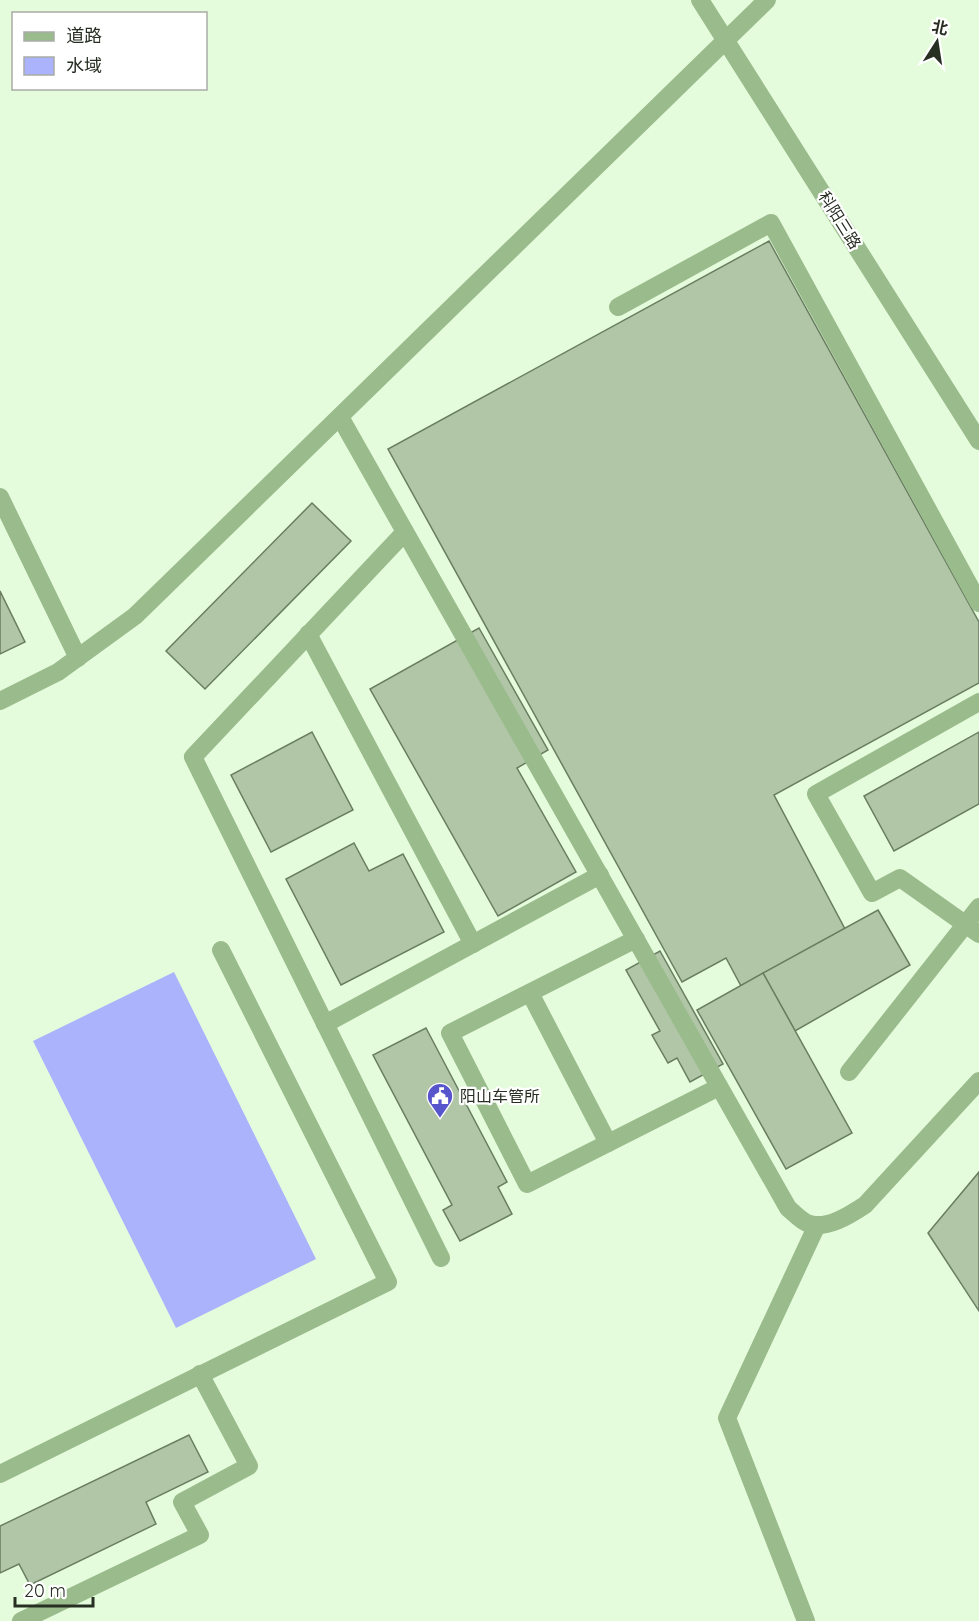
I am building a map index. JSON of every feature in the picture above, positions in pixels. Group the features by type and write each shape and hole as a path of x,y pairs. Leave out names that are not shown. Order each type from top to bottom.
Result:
{"street":[{"name":"科阳三路","path":"700,0 979,441"},
{"path":"0,701 58,672 135,616 767,0"},
{"path":"618,307 771,223 979,603"},
{"path":"340,417 788,1208 807,1223 818,1225 853,1213 865,1205 979,1081"},
{"path":"0,497 78,658"},
{"path":"405,532 193,757 441,1258"},
{"path":"308,634 472,944"},
{"path":"972,929 900,878 872,893 816,794 979,702"},
{"path":"325,1024 600,875"},
{"path":"849,1072 972,929 979,907"},
{"path":"636,939 450,1033 527,1184 719,1087"},
{"path":"0,1474 388,1281 221,950"},
{"path":"530,993 608,1143"},
{"path":"806,1621 727,1418 818,1225"},
{"path":"21,1621 200,1535 182,1502 249,1466 200,1374"}],"water":[{"path":"174,972 316,1259 176,1328 33,1041"}],"building":[{"path":"769,241 979,622 979,683 774,795 845,929 741,986 726,958 682,982 388,449"},
{"path":"312,503 351,541 205,689 166,651"},
{"path":"0,591 25,642 0,654"},
{"path":"479,628 548,750 517,768 576,872 498,916 370,689"},
{"path":"312,732 353,810 271,852 231,775"},
{"path":"979,732 979,804 894,851 864,796"},
{"path":"354,843 369,871 403,854 444,932 341,985 286,879"},
{"path":"878,910 910,965 795,1031 763,973"},
{"path":"660,951 723,1064 690,1082 677,1058 668,1063 652,1035 660,1031 626,970"},
{"path":"763,973 852,1133 786,1169 697,1010"},
{"name":"阳山车管所","path":"426,1028 507,1182 498,1187 512,1214 460,1241 443,1210 452,1205 373,1055"},
{"path":"979,1172 979,1311 928,1233"},
{"path":"189,1435 208,1472 146,1502 156,1524 30,1585 19,1564 0,1573 0,1526"}],"place":[{"name":"阳山车管所","path":"440,1119"}]}
